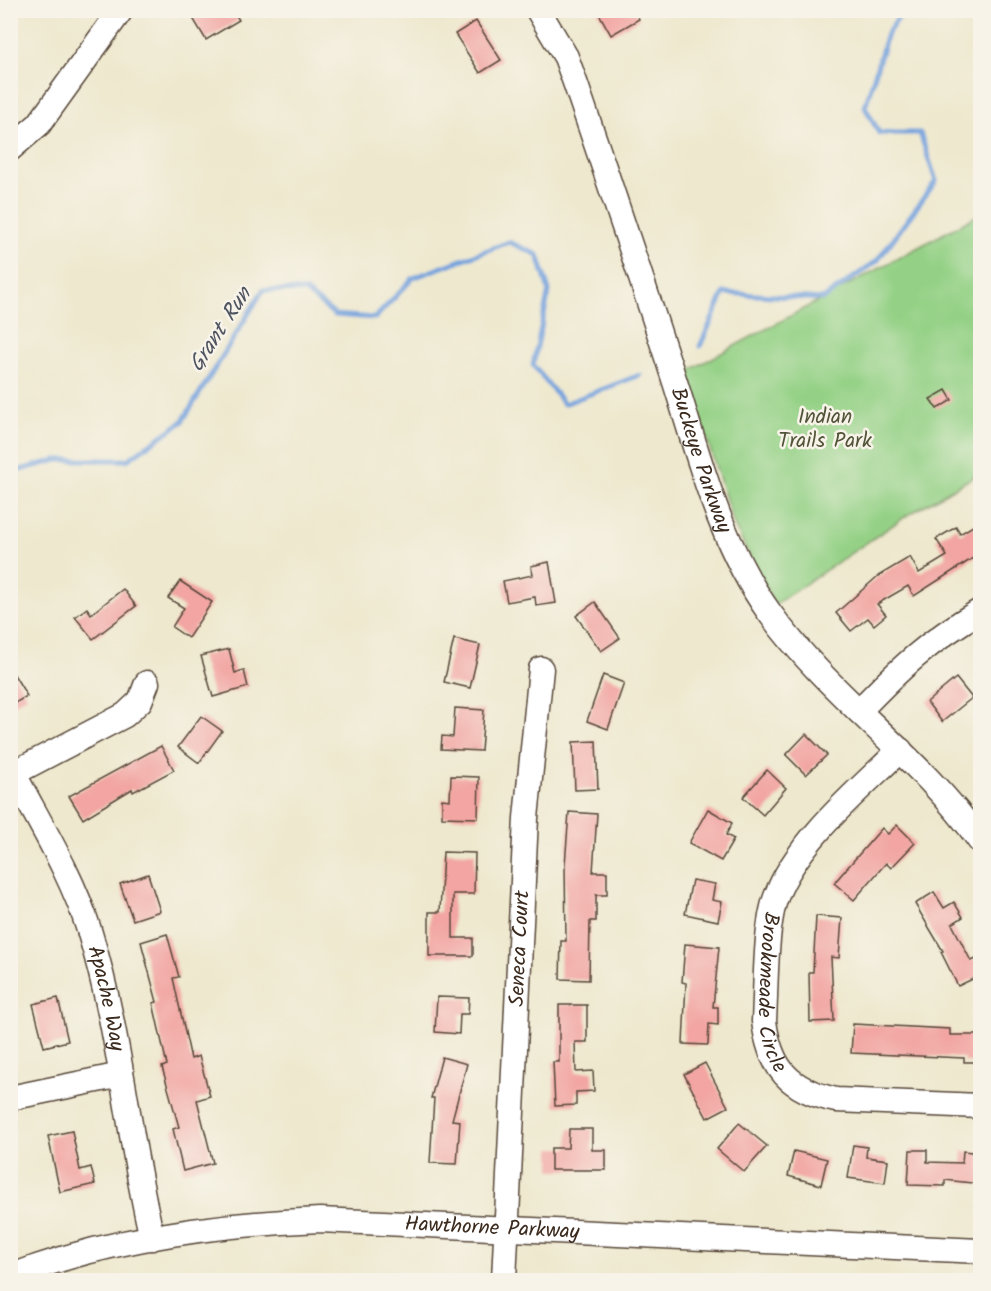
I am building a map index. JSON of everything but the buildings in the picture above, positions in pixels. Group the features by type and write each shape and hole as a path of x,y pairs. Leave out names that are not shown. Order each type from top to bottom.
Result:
{"street":[{"path":"10,149 39,124 121,10"},
{"name":"Buckeye Parkway","path":"538,10 566,57 710,494 736,556 768,611 793,643 957,808 981,841"},
{"path":"859,711 910,659 944,632 981,610"},
{"name":"Seneca Court","path":"504,1281 525,830 541,669"},
{"path":"12,775 125,714 140,701 147,683"},
{"name":"Brookmeade Circle","path":"900,750 813,839 794,864 776,898 770,936 765,1033 779,1069 799,1088 814,1095 836,1100 981,1106"},
{"name":"Apache Way","path":"12,775 66,874 89,928 122,1075 152,1238"},
{"path":"10,1098 122,1075"},
{"name":"Hawthorne Parkway","path":"10,1277 75,1256 152,1238 252,1222 320,1220 981,1251"}],"green space":[{"name":"Indian Trails Park","path":"980,214 980,473 908,515 774,605 734,525 686,372"}],"waterway":[{"name":"Grant Run","path":"700,346 724,293 823,299 877,261 936,181 920,133 879,133 865,107 887,34 904,10"},
{"name":"Grant Run","path":"10,467 20,470 57,460 127,460 182,422 263,290 305,291 335,315 375,318 413,278 509,242 538,255 549,291 533,365 564,404 640,375"}]}
